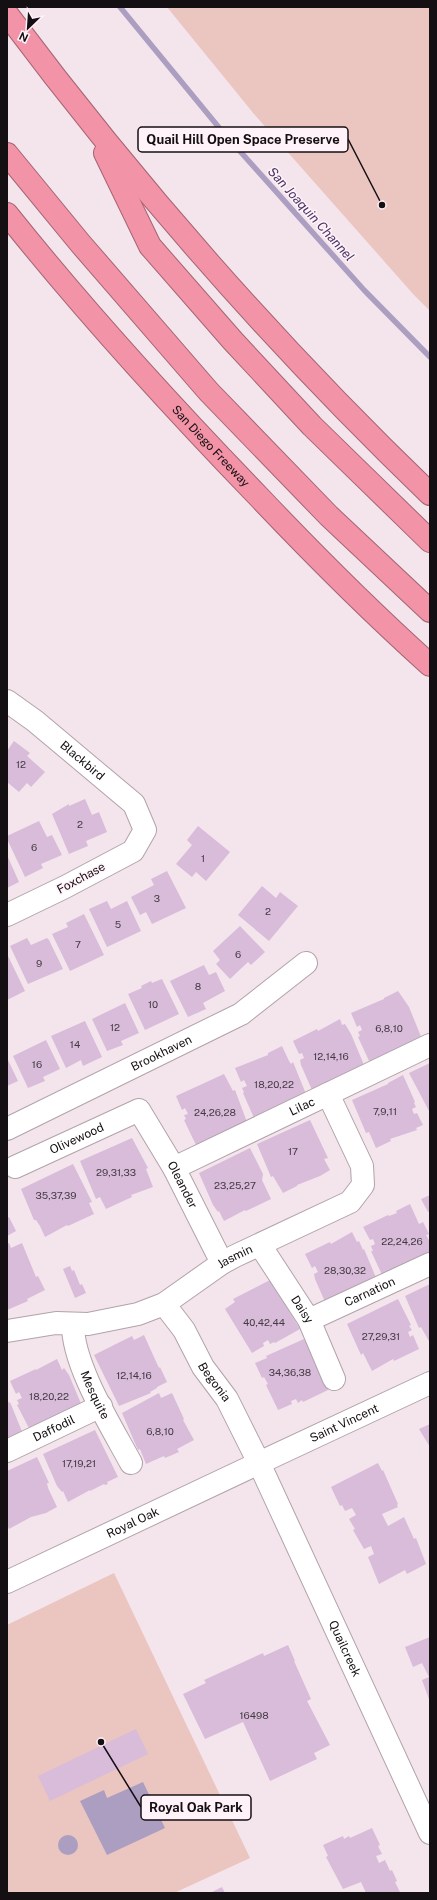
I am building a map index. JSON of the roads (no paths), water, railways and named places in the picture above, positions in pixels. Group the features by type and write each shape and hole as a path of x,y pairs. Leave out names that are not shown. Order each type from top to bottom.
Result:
{"highway":[{"path":"7,14 88,119 231,288 312,375 430,494"},
{"path":"88,119 150,246 233,341 312,426 430,541"},
{"path":"7,154 80,243 209,392 329,516 430,611"},
{"name":"San Diego Freeway","path":"7,214 90,313 178,412 318,558 430,665"}],"street":[{"name":"Blackbird","path":"7,702 35,721 134,804 145,830"},
{"name":"Foxchase","path":"7,915 65,887 132,851 145,830"},
{"name":"Brookhaven","path":"7,1129 241,1014 306,963"},
{"name":"Lilac","path":"174,1168 430,1045"},
{"name":"Jasmin","path":"7,1331 56,1323 88,1324 138,1314 164,1304 222,1263 350,1202 363,1185 362,1166 328,1094"},
{"name":"Oleander","path":"139,1110 174,1168 222,1263"},
{"name":"Olivewood","path":"15,1167 139,1110"},
{"name":"Daisy","path":"260,1245 309,1320 334,1379"},
{"name":"Carnation","path":"309,1320 430,1264"},
{"name":"Begonia","path":"164,1304 184,1330 203,1367 226,1399 259,1463"},
{"name":"Mesquite","path":"73,1324 73,1338 79,1360 131,1463"},
{"name":"Saint Vincent","path":"259,1463 430,1383"},
{"name":"Daffodil","path":"7,1451 101,1406"},
{"name":"Royal Oak","path":"7,1582 259,1463"},
{"name":"Quailcreek","path":"259,1463 430,1833"}],"waterway":[{"name":"San Joaquin Channel","path":"120,7 221,130 364,290 430,357"}],"place":[{"name":"Quail Hill Open Space Preserve","path":"382,205"},
{"name":"Royal Oak Park","path":"101,1742"}]}
